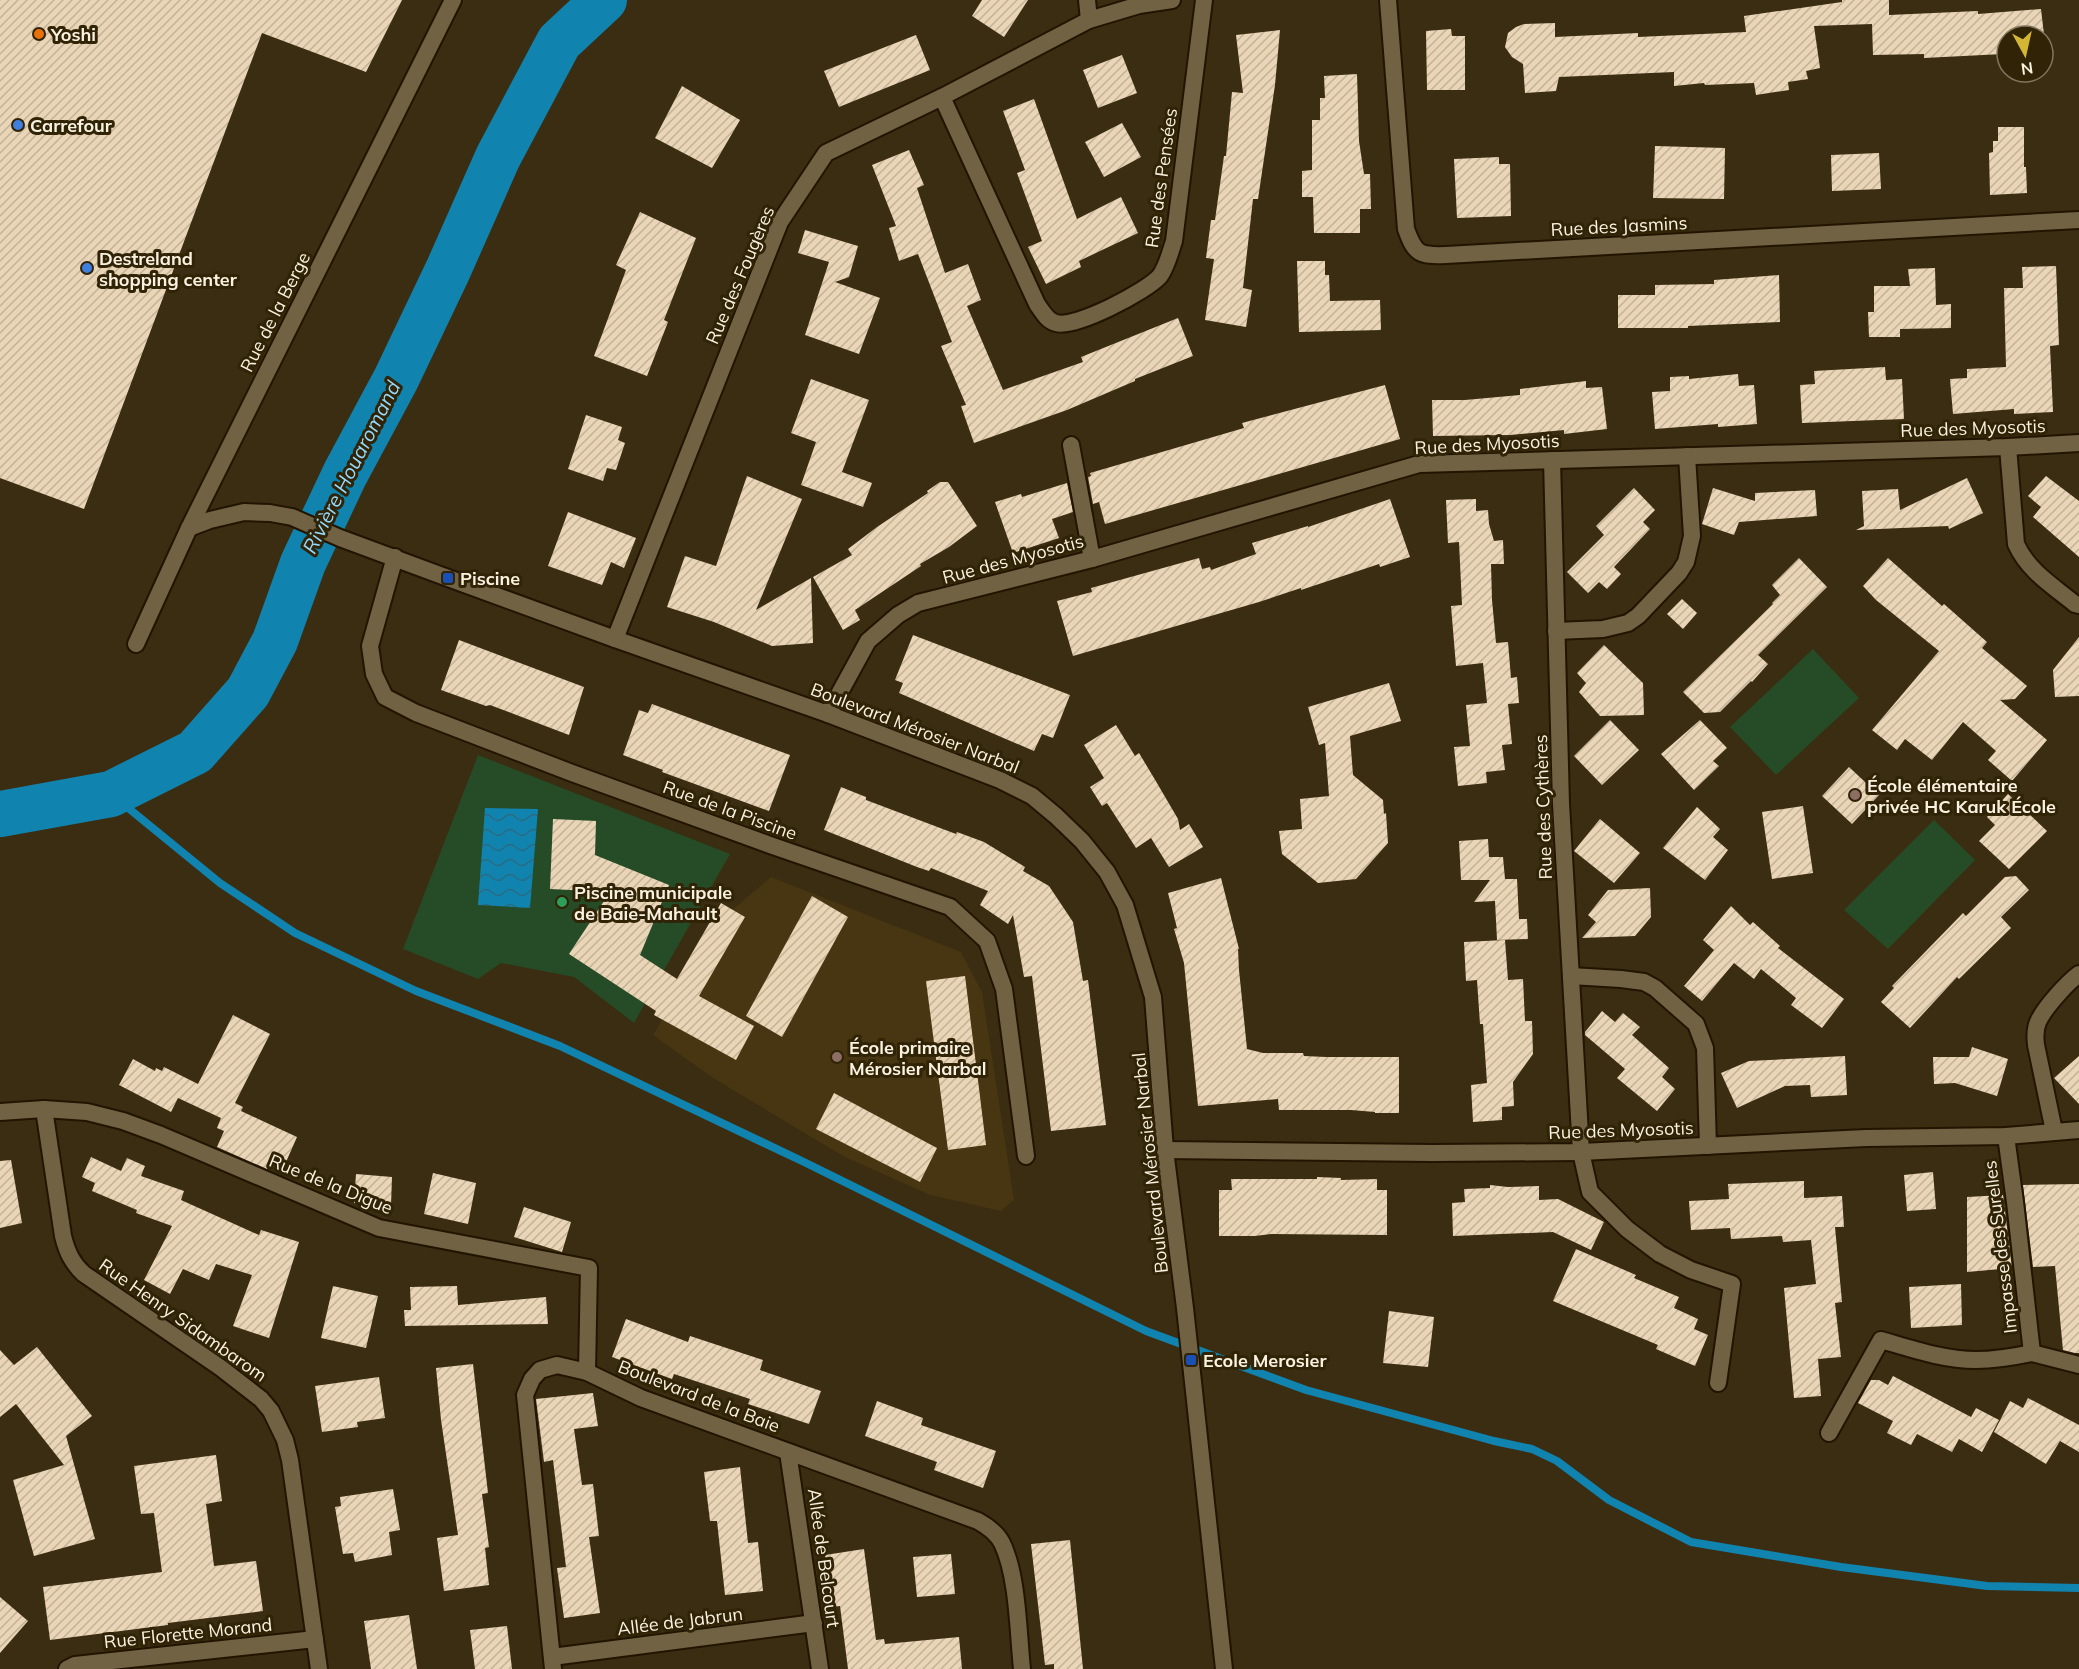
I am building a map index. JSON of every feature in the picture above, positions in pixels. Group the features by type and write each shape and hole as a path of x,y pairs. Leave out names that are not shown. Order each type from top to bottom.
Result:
{"street":[{"name":"Rue de la Berge","path":"136,644 189,528 453,0"},
{"path":"1086,0 1089,20"},
{"name":"Rue des Fougères","path":"615,639 780,222 826,153 942,97 1089,20 1139,5 1172,0"},
{"name":"Rue des Pensées","path":"942,97 1037,304 1047,318 1055,323 1064,324 1081,320 1144,289 1160,276 1168,260 1174,241 1204,0"},
{"name":"Rue des Jasmins","path":"1388,0 1406,229 1412,247 1419,254 1458,255 2079,220"},
{"name":"Rue des Myosotis","path":"828,714 868,641 898,615 918,603 1092,559 1419,464 2079,443"},
{"path":"1071,446 1092,559"},
{"path":"2008,447 2016,544 2022,559 2037,574 2079,606"},
{"path":"1556,631 1603,629 1628,623 1638,616 1679,573 1686,562 1692,536 1686,456"},
{"name":"Rue des Cythères","path":"1552,460 1561,804 1581,1152 1590,1192 1627,1229 1660,1254 1691,1270 1732,1284 1718,1383"},
{"name":"Boulevard Mérosier Narbal","path":"189,528 210,520 244,512 270,513 292,518 340,538 615,639 828,714 1000,780 1032,796 1082,841 1107,872 1125,905 1153,997 1164,1150 1194,1387 1224,1669"},
{"name":"Rue de la Piscine","path":"395,557 370,646 374,674 385,698 416,713 572,773 950,907 987,941 1004,989 1026,1156"},
{"path":"2054,1131 2035,1034 2037,1023 2043,1014 2079,974"},
{"path":"1571,976 1644,982 1655,988 1696,1024 1705,1048 1708,1146"},
{"name":"Rue de la Digue","path":"0,1113 44,1109 87,1112 123,1121 379,1228 589,1268 587,1372"},
{"name":"Rue Henry Sidambarom","path":"44,1109 63,1236 68,1254 77,1267 221,1368 261,1399 278,1425 285,1440 294,1480 319,1669"},
{"name":"Rue des Myosotis","path":"1164,1150 1432,1154 1581,1152 1866,1138 2006,1136 2079,1130"},
{"name":"Impasse des Surelles","path":"2006,1136 2016,1202 2032,1353"},
{"name":"Impasse des Surelles","path":"1828,1433 1881,1340 1942,1357 1974,1360 2001,1359 2032,1353 2079,1365"},
{"name":"Boulevard de la Baie","path":"553,1663 525,1395 532,1379 540,1370 557,1365 587,1372 641,1398 978,1521 996,1534 1010,1566 1022,1669"},
{"name":"Allée de Belcourt","path":"788,1452 820,1669"},
{"name":"Allée de Jabrun","path":"553,1663 814,1623"},
{"name":"Rue Florette Morand","path":"67,1669 75,1665 315,1639"}],"shaded area":[{"name":"École primaire Mérosier Narbal","path":"771,877 961,952 982,992 1014,1200 1001,1211 930,1195 843,1156 713,1078 653,1035 725,916"}],"green space":[{"path":"1813,649 1859,698 1776,775 1730,727"},
{"name":"Piscine municipale de Baie-Mahault","path":"478,755 730,854 634,1023 574,977 501,963 478,979 403,949"},
{"path":"1934,820 1975,860 1888,949 1844,910"}],"water":[{"path":"485,808 538,809 530,908 478,905"}],"building":[{"name":"Destreland shopping center","path":"0,0 402,0 366,72 262,33 84,509 0,478"},
{"path":"982,0 1028,0 1004,37 972,16"},
{"path":"1842,0 1889,0 1889,15 1978,11 1978,14 2041,9 2043,24 1995,24 1995,54 1924,58 1924,54 1873,55 1872,24 1814,26 1820,68 1806,71 1808,79 1788,82 1789,90 1756,95 1754,83 1705,85 1704,83 1674,86 1674,72 1559,77 1556,91 1525,93 1523,64 1512,57 1505,47 1508,33 1524,24 1555,23 1555,37 1638,33 1638,37 1746,32 1744,16 1842,2"},
{"path":"1451,29 1452,36 1465,36 1465,90 1427,90 1426,31"},
{"path":"1280,30 1275,85 1258,199 1253,199 1243,288 1252,290 1246,327 1205,320 1214,259 1206,258 1211,220 1215,220 1224,156 1226,156 1232,92 1243,93 1236,35"},
{"path":"916,35 930,70 839,107 824,71"},
{"path":"1122,55 1137,93 1098,108 1083,70"},
{"path":"1357,74 1359,141 1364,174 1370,174 1371,209 1360,209 1360,233 1314,233 1313,197 1302,197 1302,171 1312,170 1312,120 1320,120 1320,98 1325,98 1324,76"},
{"path":"682,86 740,120 712,168 655,138"},
{"path":"1034,99 1077,219 1121,197 1138,233 1079,261 1081,267 1046,284 1028,247 1042,241 1017,173 1025,170 1003,111"},
{"path":"1122,123 1141,157 1104,177 1085,142"},
{"path":"1998,127 2024,127 2024,167 2026,167 2027,193 1990,195 1989,153 1993,152 1993,141 1998,141"},
{"path":"1655,146 1725,148 1724,199 1653,198"},
{"path":"909,150 924,185 917,188 945,273 968,264 981,300 967,306 1003,390 1083,362 1081,357 1178,318 1193,356 1067,410 974,443 961,406 966,405 941,346 952,342 918,254 899,261 889,228 896,226 872,165"},
{"path":"1879,153 1881,189 1832,191 1831,155"},
{"path":"1499,157 1499,164 1510,164 1511,216 1457,218 1454,159"},
{"path":"640,212 696,238 664,320 668,322 647,376 594,356 626,270 616,265"},
{"path":"805,230 858,246 849,277 835,282 880,298 859,354 805,335 829,262 798,253"},
{"path":"1297,261 1325,261 1325,275 1329,275 1330,301 1380,300 1381,330 1299,332"},
{"path":"2056,266 2059,345 2050,346 2053,412 2014,414 2014,409 1953,414 1950,379 1967,378 1967,369 2006,367 2004,288 2023,288 2022,267"},
{"path":"1935,268 1936,305 1951,304 1951,328 1900,329 1900,337 1869,337 1868,312 1874,312 1874,286 1910,286 1908,269"},
{"path":"1779,275 1780,322 1688,326 1688,328 1618,328 1618,295 1655,295 1655,285 1714,284 1714,280"},
{"path":"1885,367 1886,380 1902,379 1904,419 1802,423 1800,385 1815,384 1814,371"},
{"path":"1738,374 1739,386 1754,385 1757,424 1718,427 1718,424 1655,429 1652,392 1670,391 1670,377 1689,376 1689,379"},
{"path":"811,379 869,400 842,472 872,483 863,507 801,485 816,442 791,433"},
{"path":"1586,381 1586,388 1602,387 1607,429 1564,434 1564,430 1510,435 1433,436 1432,400 1465,400 1520,395 1520,389"},
{"path":"1385,385 1400,439 1105,524 1099,502 1093,504 1088,477 1091,476 1090,473 1244,428 1242,423"},
{"path":"586,415 622,427 618,440 625,443 616,470 607,468 603,481 568,469"},
{"path":"747,476 802,499 756,610 811,578 813,643 772,646 714,622 667,607 685,556 716,566"},
{"path":"2046,476 2079,501 2079,557 2033,517 2041,507 2028,496"},
{"path":"1967,478 1983,513 1949,529 1948,526 1856,530 1864,526 1862,491 1898,489 1900,510"},
{"path":"940,482 948,482 977,526 855,610 860,620 843,630 813,577 852,555 848,549 928,493 927,491"},
{"path":"1067,483 1073,512 1052,519 1059,538 1013,553 995,502 1021,494 1022,497"},
{"path":"1634,488 1655,510 1643,522 1650,529 1614,567 1621,574 1607,589 1599,582 1588,593 1567,572 1604,535 1596,526"},
{"path":"1713,488 1755,501 1755,493 1815,490 1817,516 1739,522 1734,535 1702,524"},
{"path":"1390,499 1410,557 1380,567 1379,564 1301,590 1301,588 1073,656 1057,601 1092,592 1091,588 1199,558 1202,569 1210,567 1211,570 1256,554 1252,543"},
{"path":"1476,499 1476,511 1488,510 1494,541 1503,540 1504,564 1491,564 1496,643 1508,642 1511,678 1517,677 1519,703 1508,704 1512,744 1502,745 1505,770 1486,772 1487,783 1458,786 1454,747 1470,746 1466,705 1487,703 1483,663 1456,666 1451,606 1462,605 1459,542 1448,543 1446,500"},
{"path":"568,512 636,538 624,568 611,562 602,585 548,566"},
{"path":"1799,558 1827,587 1758,655 1768,664 1752,682 1720,712 1704,713 1683,692 1773,604 1780,595 1772,585"},
{"path":"1888,558 1987,642 1982,648 2027,686 2015,699 2000,700 2047,740 2012,781 1988,760 1996,751 1963,722 1932,760 1905,739 1897,750 1872,730 1939,651 1876,600 1863,586"},
{"path":"1682,599 1697,613 1683,629 1667,614"},
{"path":"913,635 1070,695 1053,738 1042,734 1034,751 899,693 903,683 895,680"},
{"path":"2079,637 2079,696 2055,697 2053,670"},
{"path":"459,640 584,687 569,735 490,705 486,706 441,690"},
{"path":"1604,645 1643,683 1644,715 1600,716 1579,692 1586,683 1577,673"},
{"path":"1389,683 1401,721 1350,736 1353,775 1383,800 1388,843 1356,879 1318,883 1282,854 1279,831 1302,829 1300,799 1329,796 1325,743 1319,745 1308,707"},
{"path":"652,704 790,755 769,811 662,772 663,770 623,755 639,710 648,713"},
{"path":"1610,720 1639,750 1602,785 1574,756"},
{"path":"1700,720 1727,748 1713,761 1719,766 1694,790 1661,754"},
{"path":"1116,725 1135,756 1139,753 1178,819 1180,830 1189,824 1203,847 1169,867 1151,838 1136,848 1107,803 1102,806 1090,787 1104,778 1084,745"},
{"path":"1849,767 1879,795 1852,824 1822,796"},
{"path":"841,787 866,797 866,800 956,834 957,832 984,842 1025,867 1023,871 1049,886 1073,922 1083,981 1088,980 1106,1125 1051,1131 1032,976 1024,977 1013,915 1008,924 980,905 988,891 931,868 929,871 917,867 824,830"},
{"path":"2008,794 2047,831 2009,869 1979,841 1995,825 1987,817"},
{"path":"1803,806 1813,873 1772,879 1762,812"},
{"path":"1697,807 1720,829 1713,837 1728,850 1705,880 1663,848"},
{"path":"553,819 596,821 595,855 669,885 640,955 677,979 721,903 745,917 699,996 754,1026 736,1060 654,1015 656,1011 569,954 610,892 550,889"},
{"path":"1600,819 1640,853 1614,883 1574,851"},
{"path":"1488,839 1489,857 1503,857 1505,879 1517,879 1519,919 1527,919 1528,939 1497,940 1495,901 1474,902 1490,880 1461,880 1459,841"},
{"path":"2016,876 2029,890 2001,917 2011,928 1959,979 1957,977 1910,1028 1881,1002 1894,988 1892,986 1963,913 1966,916 2005,877"},
{"path":"1221,878 1239,949 1247,1049 1263,1053 1303,1053 1304,1056 1399,1057 1399,1113 1279,1110 1278,1099 1198,1106 1184,963 1174,929 1177,928 1168,893"},
{"path":"1650,888 1651,917 1635,936 1582,938 1596,922 1588,915 1608,890"},
{"path":"812,896 848,917 782,1037 746,1016"},
{"path":"1731,906 1750,925 1753,922 1780,946 1778,948 1844,999 1822,1028 1791,1005 1796,998 1761,969 1754,979 1734,963 1702,1001 1684,986 1714,950 1703,940"},
{"path":"1505,940 1508,980 1523,979 1525,1021 1532,1021 1533,1054 1513,1082 1514,1106 1502,1107 1502,1120 1473,1122 1471,1085 1487,1083 1477,980 1466,981 1464,942"},
{"path":"965,976 986,1145 948,1150 926,981"},
{"path":"1602,1011 1615,1022 1623,1013 1640,1027 1632,1035 1669,1068 1662,1077 1675,1089 1657,1111 1617,1078 1625,1069 1585,1035"},
{"path":"233,1015 270,1034 235,1103 243,1107 241,1111 297,1137 282,1171 269,1165 267,1169 217,1147 224,1131 217,1128 221,1118 178,1098 171,1112 119,1085 133,1059 155,1071 156,1068 162,1071 164,1067 198,1084"},
{"path":"1972,1047 2008,1059 1997,1096 1955,1083 1934,1084 1933,1057 1969,1057"},
{"path":"1845,1056 1847,1095 1811,1097 1810,1085 1785,1086 1737,1108 1721,1073 1749,1061"},
{"path":"2079,1056 2079,1104 2054,1078"},
{"path":"834,1093 937,1148 920,1182 816,1129"},
{"path":"91,1157 121,1171 127,1158 145,1166 141,1176 184,1191 181,1200 259,1235 261,1230 299,1242 269,1338 233,1326 252,1275 216,1264 209,1280 183,1269 170,1294 144,1280 172,1226 136,1213 137,1210 92,1191 95,1183 82,1177"},
{"path":"11,1160 22,1223 0,1228 0,1161"},
{"path":"1933,1172 1936,1209 1907,1211 1904,1175"},
{"path":"433,1173 476,1183 468,1224 424,1214"},
{"path":"356,1174 392,1177 391,1205 354,1203"},
{"path":"1317,1177 1341,1178 1341,1180 1377,1179 1377,1190 1387,1190 1387,1235 1219,1236 1219,1190 1232,1190 1231,1179 1317,1179"},
{"path":"1804,1181 1804,1198 1842,1196 1844,1227 1835,1227 1842,1302 1835,1303 1841,1357 1818,1359 1821,1396 1794,1398 1784,1288 1816,1284 1811,1240 1783,1242 1782,1236 1731,1239 1730,1228 1691,1230 1689,1201 1729,1199 1728,1184"},
{"path":"2079,1184 2079,1353 2075,1353 2063,1350 2055,1266 2033,1267 2023,1185"},
{"path":"1490,1185 1539,1186 1539,1200 1558,1199 1604,1222 1591,1250 1553,1232 1453,1236 1452,1203 1465,1202 1464,1189 1490,1188"},
{"path":"2003,1195 2012,1268 1967,1272 1967,1197"},
{"path":"524,1207 571,1222 562,1252 514,1237"},
{"path":"1576,1249 1679,1297 1674,1308 1698,1319 1694,1329 1708,1335 1695,1366 1656,1349 1658,1345 1553,1301"},
{"path":"1961,1284 1962,1325 1911,1328 1909,1287"},
{"path":"333,1286 378,1296 366,1348 321,1338"},
{"path":"457,1286 458,1305 546,1297 548,1324 405,1326 404,1310 411,1310 410,1287"},
{"path":"1389,1311 1434,1317 1428,1367 1383,1363"},
{"path":"626,1319 688,1342 690,1336 763,1360 760,1370 821,1391 809,1424 748,1404 750,1399 674,1374 672,1379 612,1357"},
{"path":"37,1347 92,1416 66,1436 95,1539 34,1556 13,1480 64,1465 16,1404 0,1417 0,1350 14,1365"},
{"path":"473,1364 488,1493 482,1494 489,1547 485,1548 489,1585 444,1591 437,1538 458,1535 441,1420 436,1368"},
{"path":"1893,1376 1971,1417 1976,1408 1999,1420 1982,1452 1959,1439 1952,1452 1917,1434 1911,1445 1887,1433 1893,1421 1858,1403 1871,1380 1879,1380 1888,1385"},
{"path":"379,1377 385,1418 357,1422 358,1427 322,1432 315,1386"},
{"path":"593,1393 598,1426 574,1429 582,1485 593,1484 599,1536 589,1537 600,1613 564,1618 557,1568 566,1567 553,1460 544,1462 536,1399"},
{"path":"2028,1398 2079,1425 2079,1452 2060,1441 2046,1464 1994,1432 2010,1401 2023,1408"},
{"path":"877,1401 923,1418 921,1425 996,1451 983,1488 934,1470 937,1462 865,1436"},
{"path":"216,1455 222,1501 206,1504 214,1566 256,1561 263,1611 50,1640 43,1587 162,1572 154,1513 141,1514 134,1466"},
{"path":"740,1467 748,1543 758,1542 763,1591 725,1595 717,1521 710,1521 704,1472"},
{"path":"393,1489 400,1530 389,1532 392,1555 355,1562 353,1553 343,1554 335,1507 341,1506 340,1497"},
{"path":"1070,1540 1083,1669 1054,1669 1054,1664 1045,1665 1031,1544"},
{"path":"864,1549 876,1640 884,1639 885,1644 959,1637 962,1669 848,1669 840,1606 832,1607 825,1555"},
{"path":"951,1554 955,1594 917,1597 913,1557"},
{"path":"0,1597 28,1621 0,1653"},
{"path":"409,1615 417,1669 371,1669 364,1621"},
{"path":"507,1626 512,1669 475,1669 470,1630"}],"waterway":[{"path":"593,0 596,6"},
{"name":"Rivière Houaromand","path":"0,814 111,794 195,752 248,692 275,641 303,563 345,474 396,379 498,157 559,42 604,0"},
{"path":"111,794 220,883 295,933 416,991 560,1046 804,1162 1146,1331 1306,1390 1494,1441 1532,1449 1557,1461 1609,1500 1691,1542 1841,1567 1987,1586 2079,1588"}],"place":[{"name":"Yoshi","path":"39,34"},
{"name":"Carrefour","path":"18,125"},
{"name":"Destreland shopping center","path":"87,268"},
{"name":"Piscine","path":"448,578"},
{"name":"École élémentaire privée HC Karuk École","path":"1855,795"},
{"name":"Piscine municipale de Baie-Mahault","path":"562,902"},
{"name":"École primaire Mérosier Narbal","path":"837,1057"},
{"name":"Ecole Merosier","path":"1191,1360"}]}
